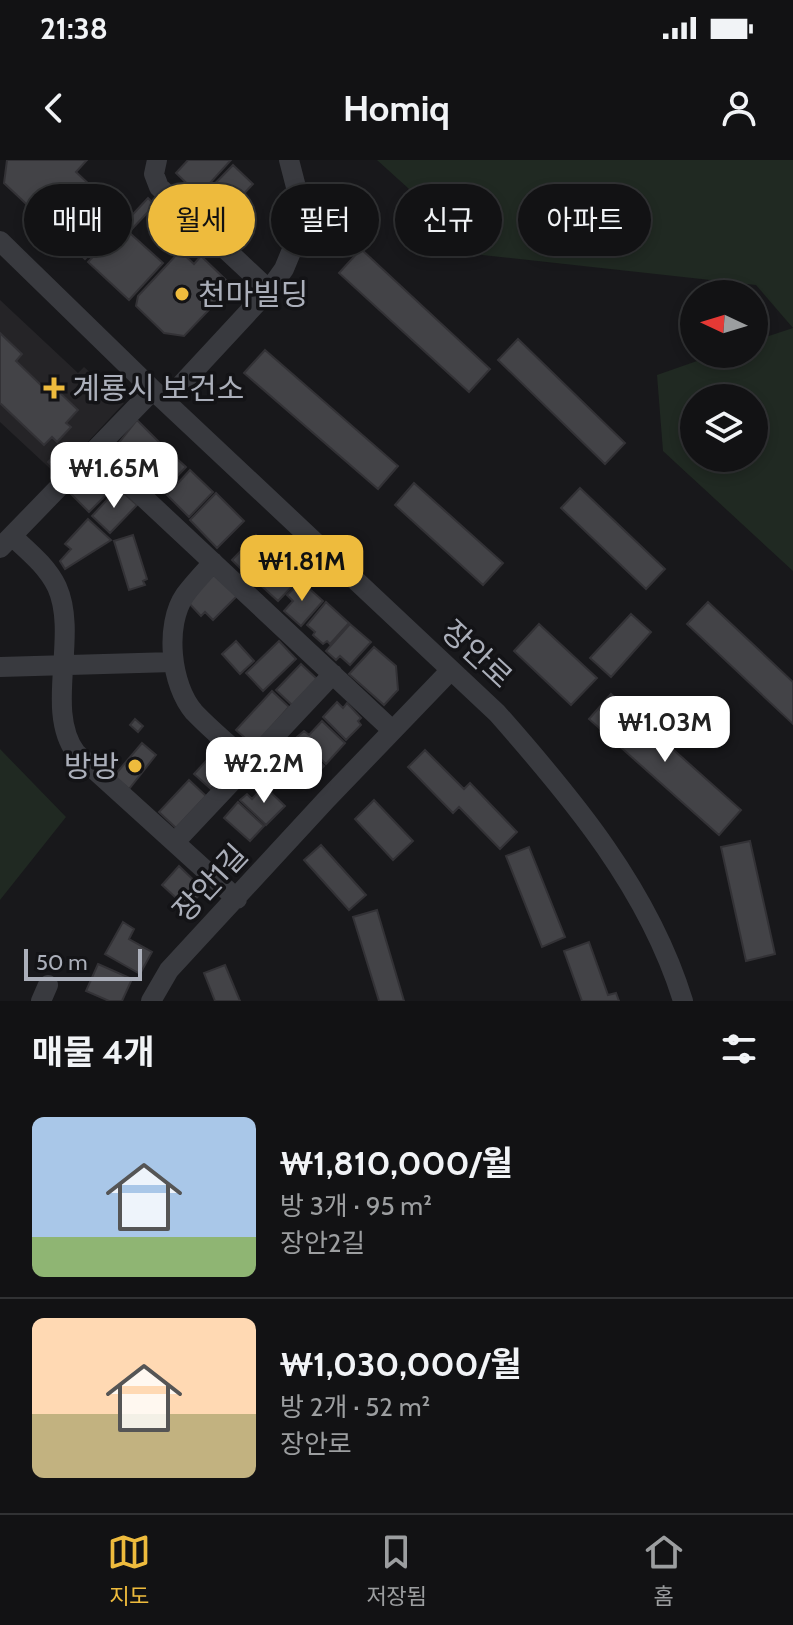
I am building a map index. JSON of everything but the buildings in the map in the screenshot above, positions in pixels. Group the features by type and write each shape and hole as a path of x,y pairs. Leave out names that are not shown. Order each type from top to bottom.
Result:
{"street":[{"path":"157,160 154,174 159,187 269,290"},
{"path":"237,899 66,740 63,719 63,612 58,588 44,567 6,542 94,451 159,395 279,279 296,240 296,187 289,160"},
{"name":"장안로","path":"0,241 497,713 549,772 599,837 642,904 676,976 683,1001"},
{"path":"94,451 392,730"},
{"path":"213,562 184,596 178,609 173,662 179,689 194,711 249,763"},
{"path":"0,667 173,662"},
{"name":"장안1길","path":"151,1001 169,970 450,671"},
{"path":"176,841 333,674"}],"shaded area":[{"path":"377,160 793,160 793,328 768,299 768,280 710,280 491,256 502,256 502,184 404,184"},
{"name":"계룡시 보건소","path":"0,300 78,373 84,367 124,403 57,475 0,422"},
{"path":"793,328 793,571 686,472 768,472 768,384 680,384 680,467 663,451 657,375 680,367 768,368 768,336"},
{"path":"0,749 66,817 0,900"}],"place":[{"name":"천마빌딩","path":"182,294"},
{"name":"계룡시 보건소","path":"54,388"},
{"name":"방방","path":"135,766"}]}
